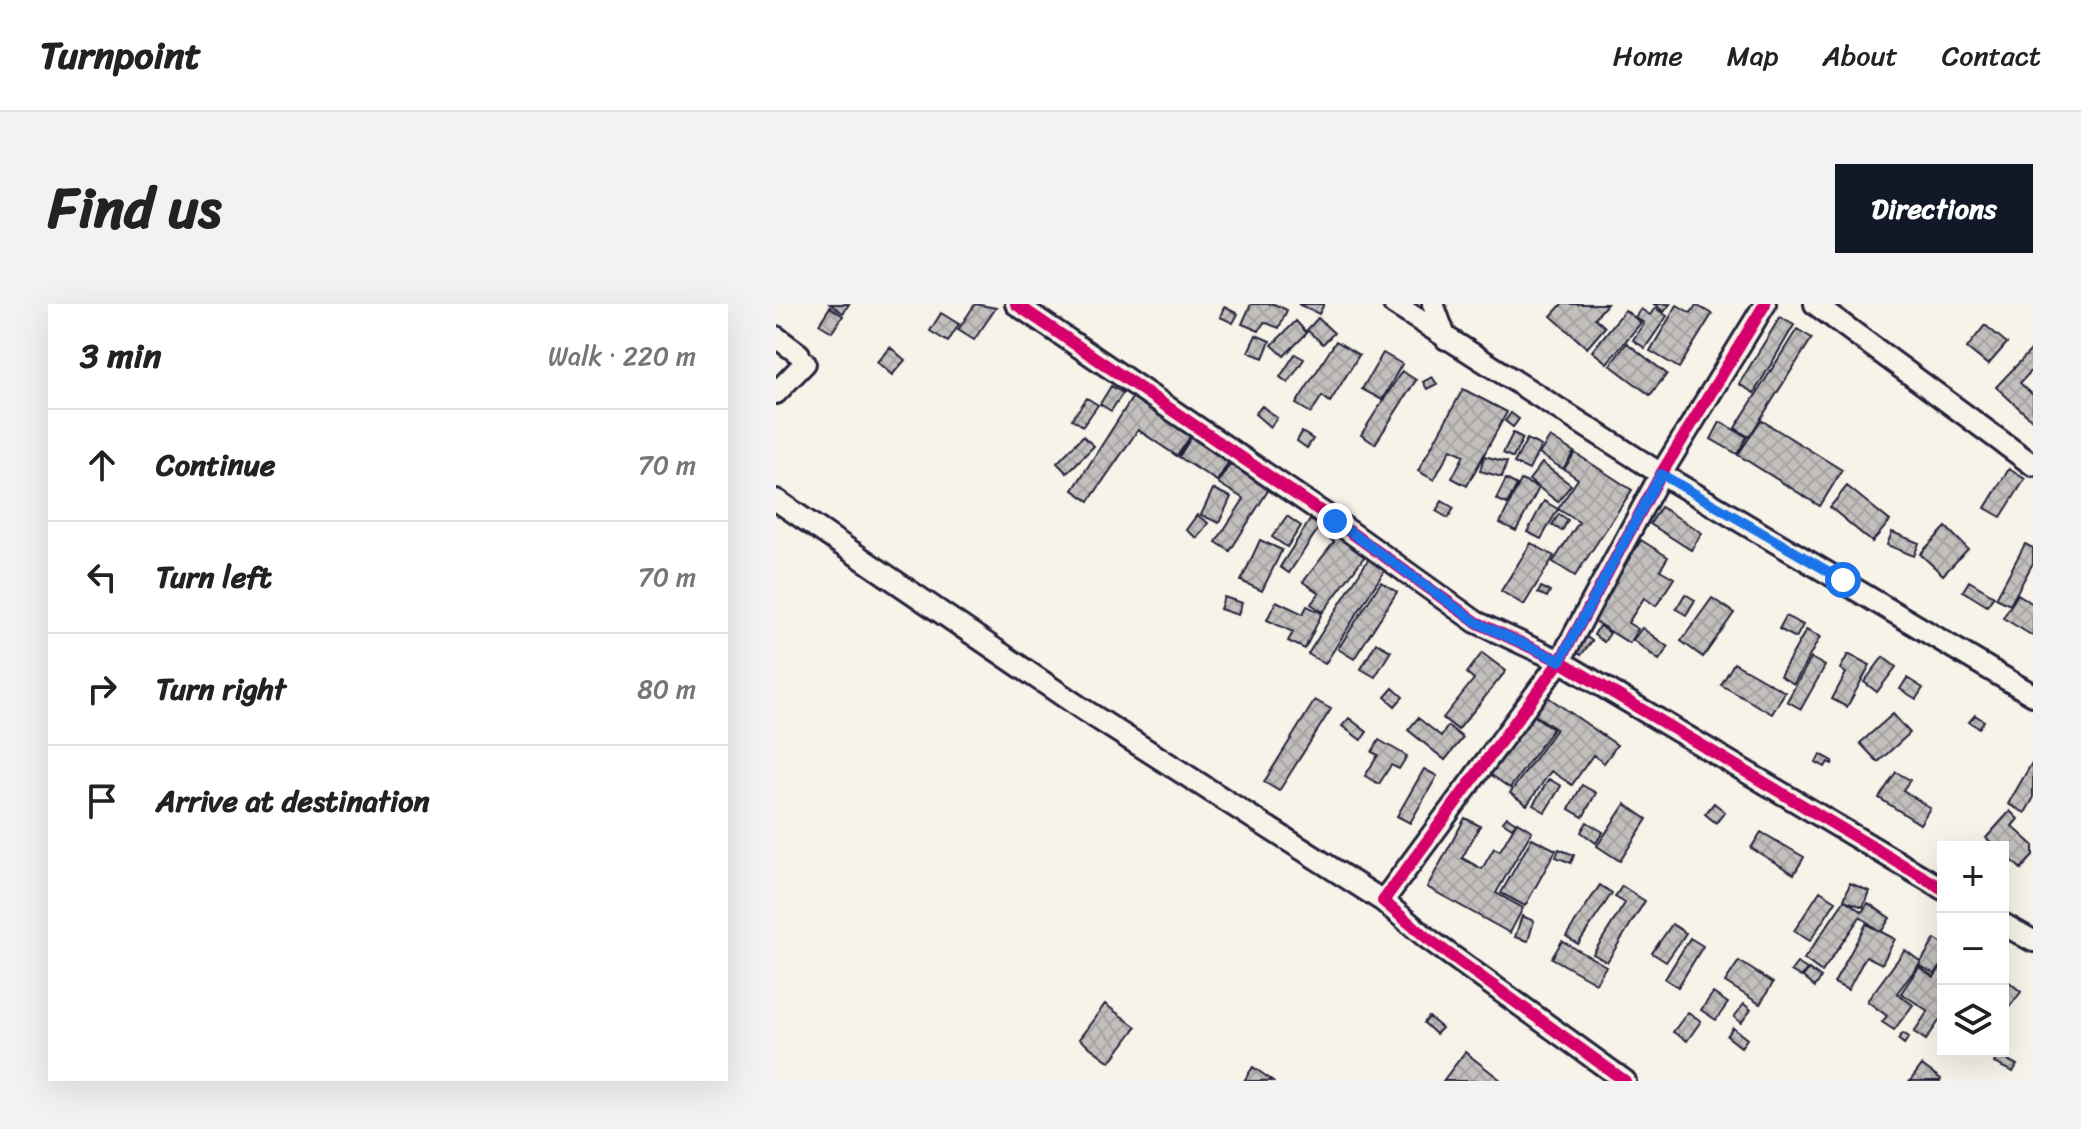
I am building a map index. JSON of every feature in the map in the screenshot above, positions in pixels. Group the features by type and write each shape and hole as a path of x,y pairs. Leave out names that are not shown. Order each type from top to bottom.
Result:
{"street":[{"path":"1016,304 1335,521 1476,622 1560,661 1937,885"},
{"path":"1394,304 1661,474 2033,695"},
{"path":"1433,304 1446,339"},
{"path":"1383,901 1560,661 1661,474 1765,304"},
{"path":"1815,304 2033,465"},
{"path":"776,337 802,358 776,393"},
{"path":"777,503 1081,708 1383,901 1427,938 1625,1081"},
{"path":"2009,927 2033,941"}],"building":[{"path":"830,304 849,304 843,313"},
{"path":"975,304 996,308 974,340 958,330"},
{"path":"1251,304 1274,304 1287,310 1279,328 1264,322 1259,331 1242,324"},
{"path":"1298,304 1324,304 1319,314"},
{"path":"1562,304 1607,304 1595,318 1605,327 1587,348 1551,316"},
{"path":"1654,304 1670,304 1664,312"},
{"path":"1677,305 1691,313 1696,305 1712,314 1679,368 1650,351"},
{"path":"830,307 843,316 832,332 819,324"},
{"path":"1224,307 1238,314 1233,323 1220,317"},
{"path":"1655,308 1667,316 1645,348 1633,340 1644,323 1635,317 1641,309 1650,315"},
{"path":"1625,310 1641,323 1607,363 1592,351"},
{"path":"941,313 959,324 948,342 930,331"},
{"path":"1780,317 1794,325 1754,393 1739,384"},
{"path":"1318,318 1334,333 1323,344 1307,330"},
{"path":"1296,321 1307,333 1284,356 1272,345"},
{"path":"1985,325 2007,343 1988,365 1967,348"},
{"path":"1797,329 1812,338 1749,437 1735,428"},
{"path":"1256,335 1270,341 1263,358 1248,352"},
{"path":"1336,341 1359,355 1330,402 1322,396 1311,413 1296,404"},
{"path":"1627,343 1667,374 1650,395 1610,365"},
{"path":"890,347 905,360 892,375 877,362"},
{"path":"2033,348 2033,369 2020,383 2033,395 2033,421 1996,387"},
{"path":"1383,353 1402,364 1382,400 1362,389"},
{"path":"1295,354 1304,359 1288,383 1280,377"},
{"path":"1402,371 1416,380 1375,444 1361,435"},
{"path":"1432,377 1437,384 1427,389 1423,382"},
{"path":"1111,386 1123,393 1111,411 1100,404"},
{"path":"1463,389 1507,412 1467,486 1452,478 1464,455 1451,449 1434,480 1418,471"},
{"path":"1134,395 1192,434 1177,456 1138,430 1089,501 1073,490"},
{"path":"1087,398 1098,405 1083,426 1072,419"},
{"path":"1262,406 1277,418 1270,427 1255,414"},
{"path":"1511,413 1519,419 1513,427 1505,421"},
{"path":"1761,420 1842,470 1820,506 1738,455"},
{"path":"1720,422 1747,437 1737,454 1711,439"},
{"path":"1302,432 1313,439 1307,448 1297,441"},
{"path":"1513,433 1523,438 1513,458 1503,453"},
{"path":"1083,436 1094,446 1067,473 1057,463"},
{"path":"1192,436 1230,460 1217,481 1179,457"},
{"path":"1550,437 1574,452 1563,469 1539,454"},
{"path":"1527,439 1541,446 1529,470 1514,463"},
{"path":"1575,453 1632,490 1575,576 1553,562 1579,522 1558,509 1578,479 1564,469"},
{"path":"1484,456 1507,462 1502,477 1480,471"},
{"path":"1542,463 1571,485 1558,502 1529,480"},
{"path":"1230,464 1269,489 1230,551 1216,542 1244,499 1218,483"},
{"path":"2009,469 2025,479 2001,517 1985,508"},
{"path":"1506,479 1517,485 1507,504 1496,499"},
{"path":"1521,480 1539,488 1516,531 1500,523"},
{"path":"1847,486 1890,521 1872,542 1830,507"},
{"path":"1213,489 1231,497 1219,523 1201,515"},
{"path":"1442,501 1454,508 1448,518 1436,511"},
{"path":"1544,501 1558,509 1541,539 1527,532"},
{"path":"1661,507 1702,533 1691,550 1650,524"},
{"path":"1559,514 1568,520 1562,531 1552,525"},
{"path":"1197,515 1208,523 1197,538 1186,530"},
{"path":"1287,516 1301,526 1287,547 1272,537"},
{"path":"1310,520 1320,526 1289,573 1280,567"},
{"path":"1327,523 1367,553 1323,612 1311,604 1319,593 1303,582 1334,542 1320,532"},
{"path":"1946,527 1968,549 1943,575 1920,554"},
{"path":"1892,532 1919,543 1914,556 1887,545"},
{"path":"1260,540 1282,550 1262,591 1241,581"},
{"path":"1641,540 1668,557 1660,570 1674,578 1656,606 1644,598 1628,623 1638,629 1629,643 1591,619"},
{"path":"1531,543 1554,556 1524,605 1501,591"},
{"path":"2025,544 2033,548 2033,563 2010,605 1996,598"},
{"path":"1371,555 1388,565 1325,664 1308,654"},
{"path":"1969,581 1994,596 1987,606 1963,591"},
{"path":"1381,582 1397,592 1354,659 1338,649"},
{"path":"1541,587 1550,591 1547,597 1538,593"},
{"path":"1685,594 1695,600 1686,615 1676,609"},
{"path":"2018,594 2033,604 2033,636 2003,618"},
{"path":"1224,597 1242,603 1238,615 1220,609"},
{"path":"1712,598 1734,613 1703,657 1681,641"},
{"path":"1276,601 1303,614 1307,606 1322,613 1305,649 1288,641 1293,632 1267,620"},
{"path":"1786,616 1803,625 1796,638 1779,629"},
{"path":"1599,626 1610,633 1604,642 1594,635"},
{"path":"1642,628 1668,647 1659,660 1633,640"},
{"path":"1806,630 1820,637 1794,684 1780,676"},
{"path":"1584,635 1592,641 1581,655 1573,649"},
{"path":"1376,643 1391,651 1375,677 1361,669"},
{"path":"1482,653 1506,671 1458,730 1443,718 1474,679 1467,673"},
{"path":"1848,654 1870,665 1847,707 1832,699 1846,673 1840,669"},
{"path":"1883,657 1896,667 1877,692 1864,682"},
{"path":"1811,658 1825,666 1801,709 1787,701"},
{"path":"1734,663 1785,692 1772,714 1721,685"},
{"path":"1907,678 1923,688 1916,699 1900,689"},
{"path":"1393,688 1403,697 1395,706 1385,697"},
{"path":"1545,695 1617,745 1604,763 1593,755 1572,785 1551,771 1527,805 1510,793 1556,729 1532,713"},
{"path":"1315,700 1331,709 1279,791 1264,782"},
{"path":"1893,714 1910,733 1878,762 1860,743"},
{"path":"1533,715 1553,729 1510,788 1490,774"},
{"path":"1975,715 1984,721 1979,728 1969,722"},
{"path":"1349,718 1367,732 1361,740 1342,726"},
{"path":"1418,718 1441,736 1448,726 1463,738 1445,760 1408,730"},
{"path":"1379,740 1407,756 1399,769 1391,765 1379,784 1365,776 1378,755 1372,752"},
{"path":"1820,754 1833,761 1832,764 1828,762 1825,767 1816,762"},
{"path":"2033,761 2033,799 2025,813 2008,804"},
{"path":"1424,769 1437,776 1410,823 1397,816"},
{"path":"1896,772 1910,780 1903,790 1930,808 1920,824 1879,798"},
{"path":"1549,779 1561,786 1545,812 1533,805"},
{"path":"1582,785 1596,793 1583,817 1569,809"},
{"path":"1714,803 1725,812 1716,823 1705,814"},
{"path":"1625,804 1647,819 1620,861 1597,846"},
{"path":"2010,811 2018,819 2012,826 2033,845 2033,856 2021,869 2009,858 2009,841 1990,841 1986,838"},
{"path":"1507,817 1516,823 1512,828 1503,822"},
{"path":"1465,818 1480,826 1462,858 1482,869 1494,848 1500,851 1517,822 1532,831 1496,893 1523,908 1510,933 1427,887"},
{"path":"1587,822 1603,832 1596,843 1581,832"},
{"path":"1761,832 1804,857 1794,874 1751,848"},
{"path":"1532,838 1556,850 1525,906 1501,893"},
{"path":"1559,849 1574,855 1571,863 1556,857"},
{"path":"1850,883 1869,891 1863,907 1844,900"},
{"path":"1600,885 1612,893 1578,944 1566,936"},
{"path":"1622,886 1645,901 1607,962 1593,954 1625,903 1615,897"},
{"path":"1820,891 1836,901 1810,941 1794,931"},
{"path":"1845,900 1862,912 1868,903 1890,918 1881,932 1860,917 1822,972 1804,959"},
{"path":"1522,916 1534,921 1528,941 1515,937"},
{"path":"1672,924 1686,933 1666,962 1652,953"},
{"path":"1866,924 1895,939 1882,964 1866,956 1848,990 1834,983"},
{"path":"1690,938 1703,946 1678,987 1665,979"},
{"path":"1935,939 1937,940 1935,974 1919,965"},
{"path":"1562,941 1606,966 1596,983 1552,958"},
{"path":"1905,950 1921,962 1897,993 1913,1005 1894,1030 1882,1022 1887,1016 1867,1001"},
{"path":"1739,961 1773,983 1760,1004 1725,982"},
{"path":"1797,963 1807,969 1801,977 1791,971"},
{"path":"1919,967 1934,977 1937,973 1937,1024 1926,1040 1914,1032 1928,1011 1901,993"},
{"path":"1809,969 1821,978 1815,987 1803,977"},
{"path":"2009,982 2021,992 2009,1005"},
{"path":"1713,993 1728,1003 1716,1020 1701,1010"},
{"path":"1105,1004 1136,1027 1110,1062 1079,1039"},
{"path":"1744,1004 1751,1010 1741,1023 1734,1017"},
{"path":"1688,1012 1701,1021 1687,1041 1673,1032"},
{"path":"1429,1017 1442,1028 1436,1034 1424,1023"},
{"path":"1733,1028 1747,1039 1741,1047 1727,1036"},
{"path":"1903,1033 1909,1037 1904,1044 1898,1039"},
{"path":"1465,1052 1502,1081 1443,1081"},
{"path":"1997,1057 2002,1057 2017,1065 2013,1072 1994,1063"},
{"path":"1922,1065 1941,1079 1940,1081 1910,1081"},
{"path":"1253,1067 1273,1081 1244,1081"}],"cycle path":[{"path":"1016,304 1335,521 1476,622 1560,661 1937,885"},
{"path":"1625,1081 1427,938 1383,901 1560,661 1661,474 1765,304"}],"route":[{"path":"1335,521 1476,622 1560,661 1661,474 1843,580"}]}
